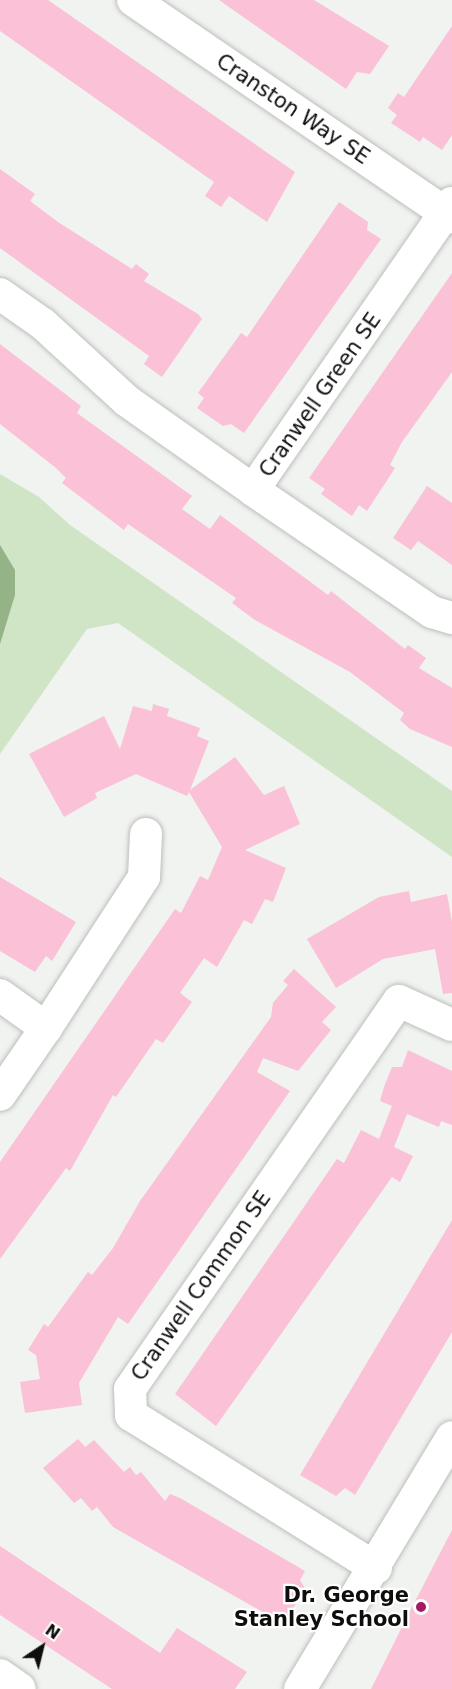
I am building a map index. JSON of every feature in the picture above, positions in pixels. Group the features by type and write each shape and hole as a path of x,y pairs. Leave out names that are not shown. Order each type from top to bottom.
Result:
{"street":[{"name":"Cranston Way SE","path":"133,0 450,212"},
{"name":"Cranwell Green SE","path":"0,294 43,324 127,401 254,490 450,212"},
{"path":"254,490 432,612 452,618"},
{"path":"0,1095 144,877 146,834"},
{"path":"0,995 46,1028"},
{"name":"Cranwell Common SE","path":"376,1568 131,1415 130,1389 399,1001 452,1025"},
{"path":"300,1689 376,1568 452,1437"},
{"path":"0,1675 20,1689"}],"shaded area":[{"path":"0,474 39,497 70,525 452,791 452,857 118,623 87,629 0,754"},
{"path":"0,545 15,570 15,595 0,644"}],"building":[{"path":"0,0 48,0 295,172 267,222 229,196 221,207 205,196 214,182 0,31"},
{"path":"219,0 314,0 389,46 370,74 357,72 346,89"},
{"path":"452,26 452,135 442,150 423,137 420,142 391,123 397,115 388,108 398,93 404,97"},
{"path":"0,169 35,194 30,201 58,222 132,269 136,264 149,274 144,281 198,314 202,319 162,377 144,364 149,356 0,248"},
{"path":"339,202 368,222 367,230 381,239 244,433 231,424 223,426 197,408 204,398 198,393 241,333 247,337"},
{"path":"452,273 452,372 402,442 390,465 395,468 367,511 359,505 352,516 321,494 325,489 309,478"},
{"path":"0,344 81,406 77,413 192,496 182,509 210,529 220,515 328,595 331,591 405,649 408,645 426,658 419,668 452,688 452,747 410,729 400,720 404,713 350,672 255,620 232,603 236,598 128,524 124,530 62,483 66,478 56,468 0,424"},
{"path":"427,486 452,503 452,565 418,541 411,550 393,538"},
{"path":"153,704 169,709 167,716 200,728 197,736 209,741 190,790 235,757 264,795 284,786 300,824 245,850 286,868 273,902 265,899 252,924 244,920 217,967 204,958 180,993 192,1002 163,1043 156,1039 116,1097 113,1095 70,1171 66,1168 0,1259 0,1162 175,909 181,913 200,876 208,880 222,847 189,792 187,796 136,774 95,793 97,798 64,817 29,754 104,716 120,749 133,706 152,711"},
{"path":"0,877 76,922 52,961 46,956 35,972 0,951"},
{"path":"409,891 411,902 447,894 452,922 452,993 443,994 435,949 383,959 336,988 307,939 379,897"},
{"path":"294,969 336,1007 322,1022 331,1030 298,1071 263,1058 257,1072 290,1091 128,1324 118,1317 79,1383 82,1405 25,1413 20,1382 40,1379 36,1355 28,1350 44,1324 48,1327 88,1272 92,1275 113,1248 140,1201 271,1017 273,1003 288,985 283,981"},
{"path":"408,1050 452,1071 452,1125 441,1121 439,1127 407,1114 394,1147 413,1156 400,1182 392,1177 216,1426 175,1394 337,1159 344,1163 361,1130 379,1139 392,1106 380,1101 384,1087 392,1067 402,1067"},
{"path":"452,1220 452,1332 355,1495 345,1488 336,1496 300,1475"},
{"path":"78,1439 85,1447 94,1440 124,1472 130,1467 136,1475 141,1472 165,1501 170,1494 180,1498 305,1571 300,1580 306,1590 282,1623 113,1527 97,1507 92,1511 81,1498 74,1503 43,1468"},
{"name":"Dr. George Stanley School","path":"452,1530 452,1689 371,1689 409,1613"},
{"path":"0,1546 160,1653 177,1628 247,1672 235,1689 112,1689 0,1615"}],"place":[{"name":"Dr. George Stanley School","path":"421,1607"}]}
